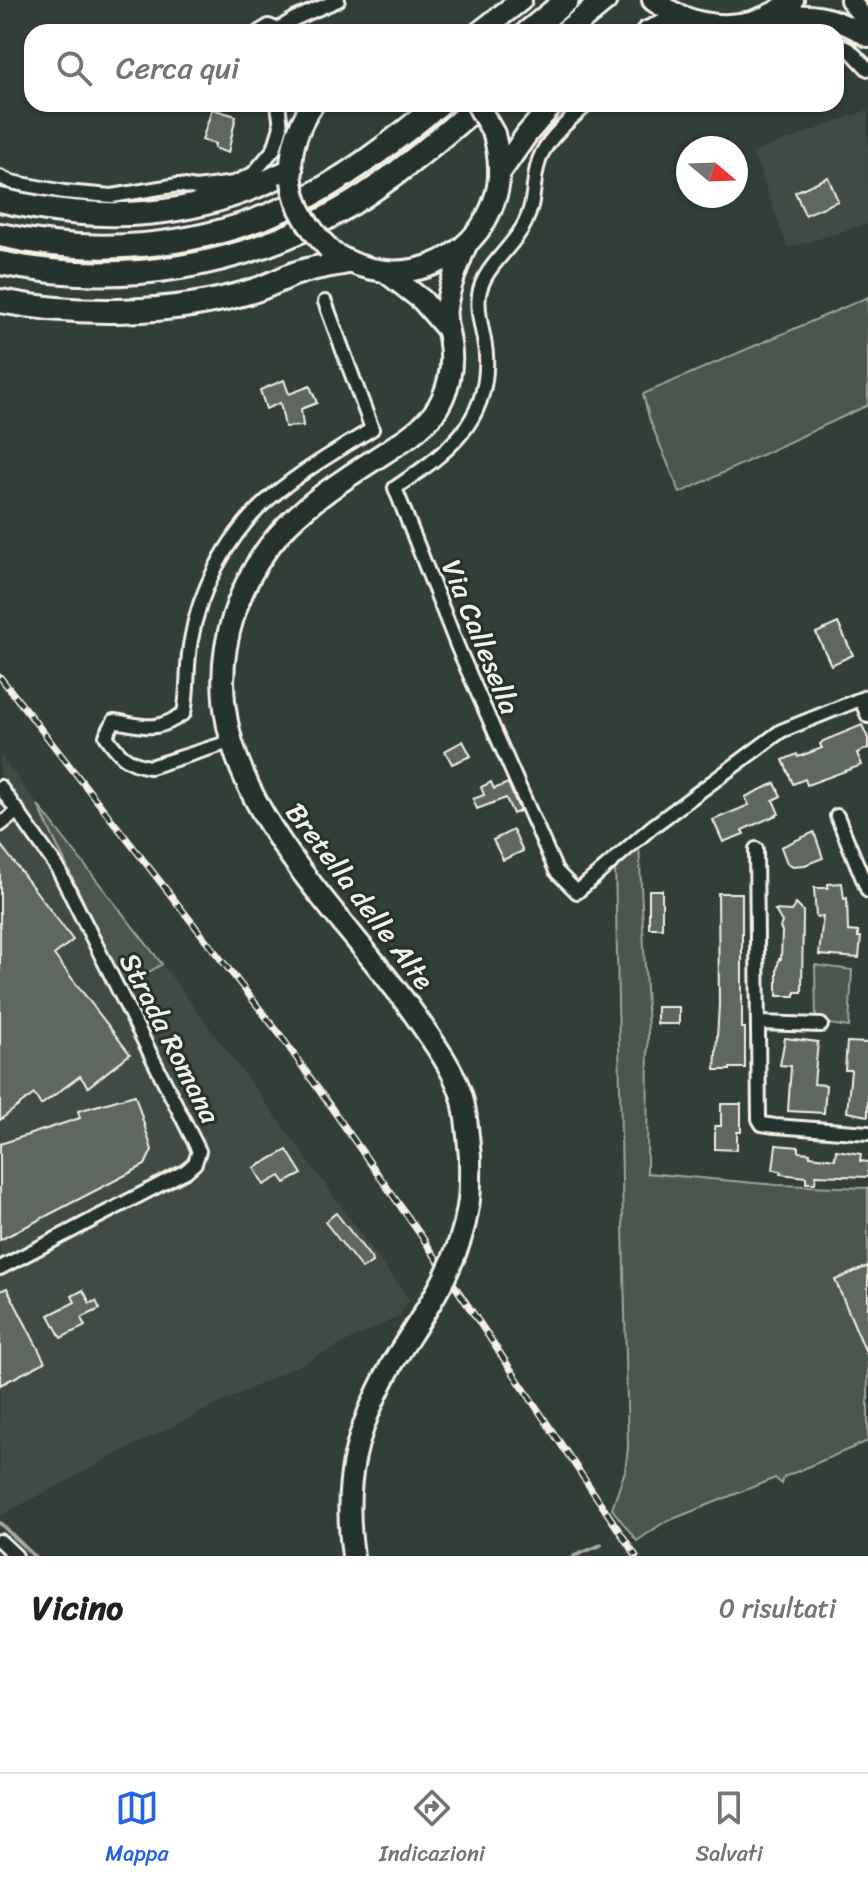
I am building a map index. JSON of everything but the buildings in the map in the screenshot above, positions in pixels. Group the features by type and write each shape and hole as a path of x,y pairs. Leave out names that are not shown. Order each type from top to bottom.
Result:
{"highway":[{"path":"538,24 567,0"},
{"path":"576,24 605,0"},
{"path":"0,235 50,244 106,246 168,242 235,226 289,206 334,182 429,112"},
{"path":"0,263 44,271 113,274 193,265 247,252 305,229 352,203 392,176 469,112"},
{"path":"0,200 50,212 125,216 193,205 291,175"},
{"path":"0,301 107,312 171,307 248,293 338,255"}],"main road":[{"path":"490,24 521,0"},
{"path":"755,21 782,9 793,0"},
{"path":"850,0 868,24"},
{"path":"654,1 669,12 704,24"},
{"path":"743,24 787,14 823,16 844,22 868,37"},
{"path":"678,24 694,22"},
{"path":"305,112 294,142 291,175 301,214 313,233 338,255 386,272 422,300 447,329"},
{"path":"386,272 420,270 452,256 466,245 489,213 499,174 494,134 483,112"},
{"path":"499,174 546,112"},
{"name":"Bretella delle Alte","path":"353,1556 349,1496 359,1434 370,1404 392,1364 447,1276 468,1206 470,1157 462,1097 442,1055 374,960 288,856 262,816 233,741 225,699 224,669 227,637 251,575 272,542 308,504 420,428 434,413 449,380 451,347 445,311 466,245"}],"street":[{"path":"289,24 338,0"},
{"path":"844,47 868,69"},
{"path":"0,177 64,192 112,196 178,185 196,188 234,183 253,174 274,149 281,127 279,112"},
{"name":"Via Callesella","path":"579,112 554,135 541,155 535,175 534,200 524,225 490,271 480,291 478,309 487,377 472,421 445,452 395,488 464,661 556,871 577,892 652,827 781,731 864,698"},
{"path":"233,741 150,767 136,765 119,755 106,736 114,721 151,729 169,724 184,713 195,621 214,571 227,549 254,513 278,492 321,460 372,429 325,302"},
{"path":"864,698 868,716"},
{"name":"Strada Romana","path":"0,787 57,867 199,1151 195,1163 186,1171 0,1268"},
{"path":"0,825 18,811"},
{"path":"837,816 868,891"},
{"path":"756,849 759,1119 762,1124 868,1133"},
{"path":"759,1023 821,1025"},
{"path":"0,1541 16,1556"}],"shaded area":[{"path":"868,110 868,224 788,248 753,153"},
{"path":"868,297 868,405 680,493 650,421 643,394"},
{"path":"0,755 38,805 124,986 162,964 409,1300 400,1316 136,1444 0,1516"},
{"path":"38,805 162,964 124,987"},
{"path":"639,844 648,1030 647,1173 777,1185 868,1188 868,1441 784,1477 782,1484 775,1478 663,1523 637,1541 612,1509 625,1471 628,1448 615,864"},
{"path":"815,965 852,970 849,1027 816,1022"}],"waterway":[{"path":"0,1523 34,1556"},
{"path":"574,1556 601,1545"}],"railway":[{"path":"0,677 281,1036 422,1237 636,1556"}]}
